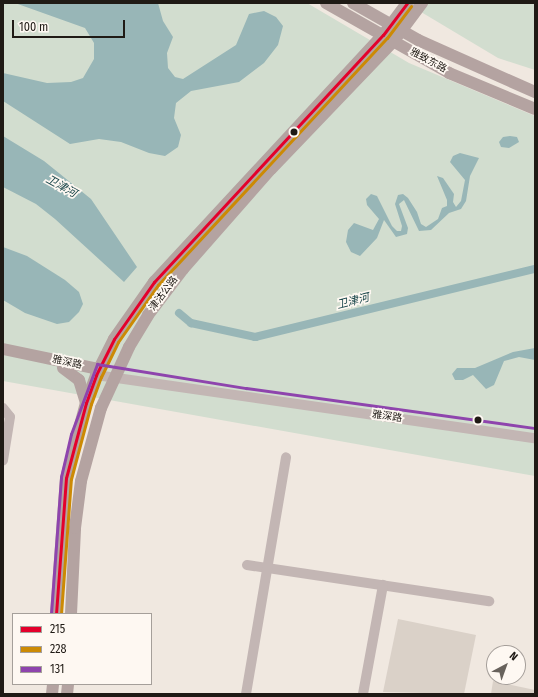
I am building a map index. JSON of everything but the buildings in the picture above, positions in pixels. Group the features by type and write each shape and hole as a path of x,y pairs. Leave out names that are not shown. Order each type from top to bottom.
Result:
{"main road":[{"name":"雅致东路","path":"326,3 450,73 535,109"},
{"name":"雅致东路","path":"354,3 476,68 535,92"},
{"name":"津沽公路","path":"397,27 406,3"},
{"name":"津沽公路","path":"71,613 75,528 81,481 101,408 114,376 148,315 183,269 397,27 422,3"},
{"name":"津沽公路","path":"56,613 66,478 94,374 121,328 154,282 388,38"},
{"name":"雅深路","path":"3,349 94,374"},
{"name":"雅深路","path":"3,355 67,366"},
{"path":"67,366 79,380 86,404"},
{"path":"94,374 99,390 101,408"}],"street":[{"name":"雅深路","path":"94,374 535,433"},
{"name":"雅深路","path":"114,376 535,438"},
{"path":"3,408 10,417 3,460"},
{"path":"246,694 269,568 286,457"},
{"path":"247,564 489,601"},
{"path":"363,694 384,585"}],"green space":[{"path":"3,3 307,3 409,63 535,116 535,476 3,381"},
{"path":"406,3 535,3 535,70 498,58"}],"water":[{"path":"15,3 158,3 163,21 173,37 167,53 168,68 175,77 183,79 236,45 249,14 264,11 276,17 283,26 278,45 264,63 239,82 191,91 176,103 174,118 181,135 178,147 165,156 149,153 121,142 99,139 70,144 3,101 3,73 47,83 71,82 83,78 94,59 94,43 85,28"},
{"path":"3,136 44,161 91,199 137,267 124,282 55,219 36,204 3,187"},
{"path":"503,137 517,137 519,142 509,148 501,147 499,142"},
{"path":"460,153 479,158 470,176 466,201 461,209 449,213 431,230 419,231 404,200 399,204 408,228 407,234 396,237 384,220 377,238 360,256 351,252 346,242 348,230 354,223 373,230 379,219 367,205 366,199 371,194 377,196 392,226 397,231 401,231 402,226 395,204 398,195 403,194 408,198 417,212 421,224 426,227 438,219 442,208 447,206 447,200 437,176 443,178 454,194 453,202 456,207 461,201 465,180 450,162 453,156"},
{"path":"3,247 27,256 65,280 79,292 83,304 79,312 69,322 57,324 25,313 3,300"},
{"path":"535,348 535,360 519,357 504,361 494,385 486,389 473,375 463,380 455,380 452,374 457,368 475,368 513,352"}],"waterway":[{"name":"卫津河","path":"179,313 191,323 255,337 535,269"}],"transit line":[{"name":"215","path":"56,613 66,478 86,403 96,375 114,339 154,282 383,35 407,3"},
{"name":"228","path":"61,613 71,479 91,404 101,377 118,342 158,285 387,38 411,6"},
{"name":"131","path":"51,613 61,477 71,434 97,364 246,388 535,428"}]}
